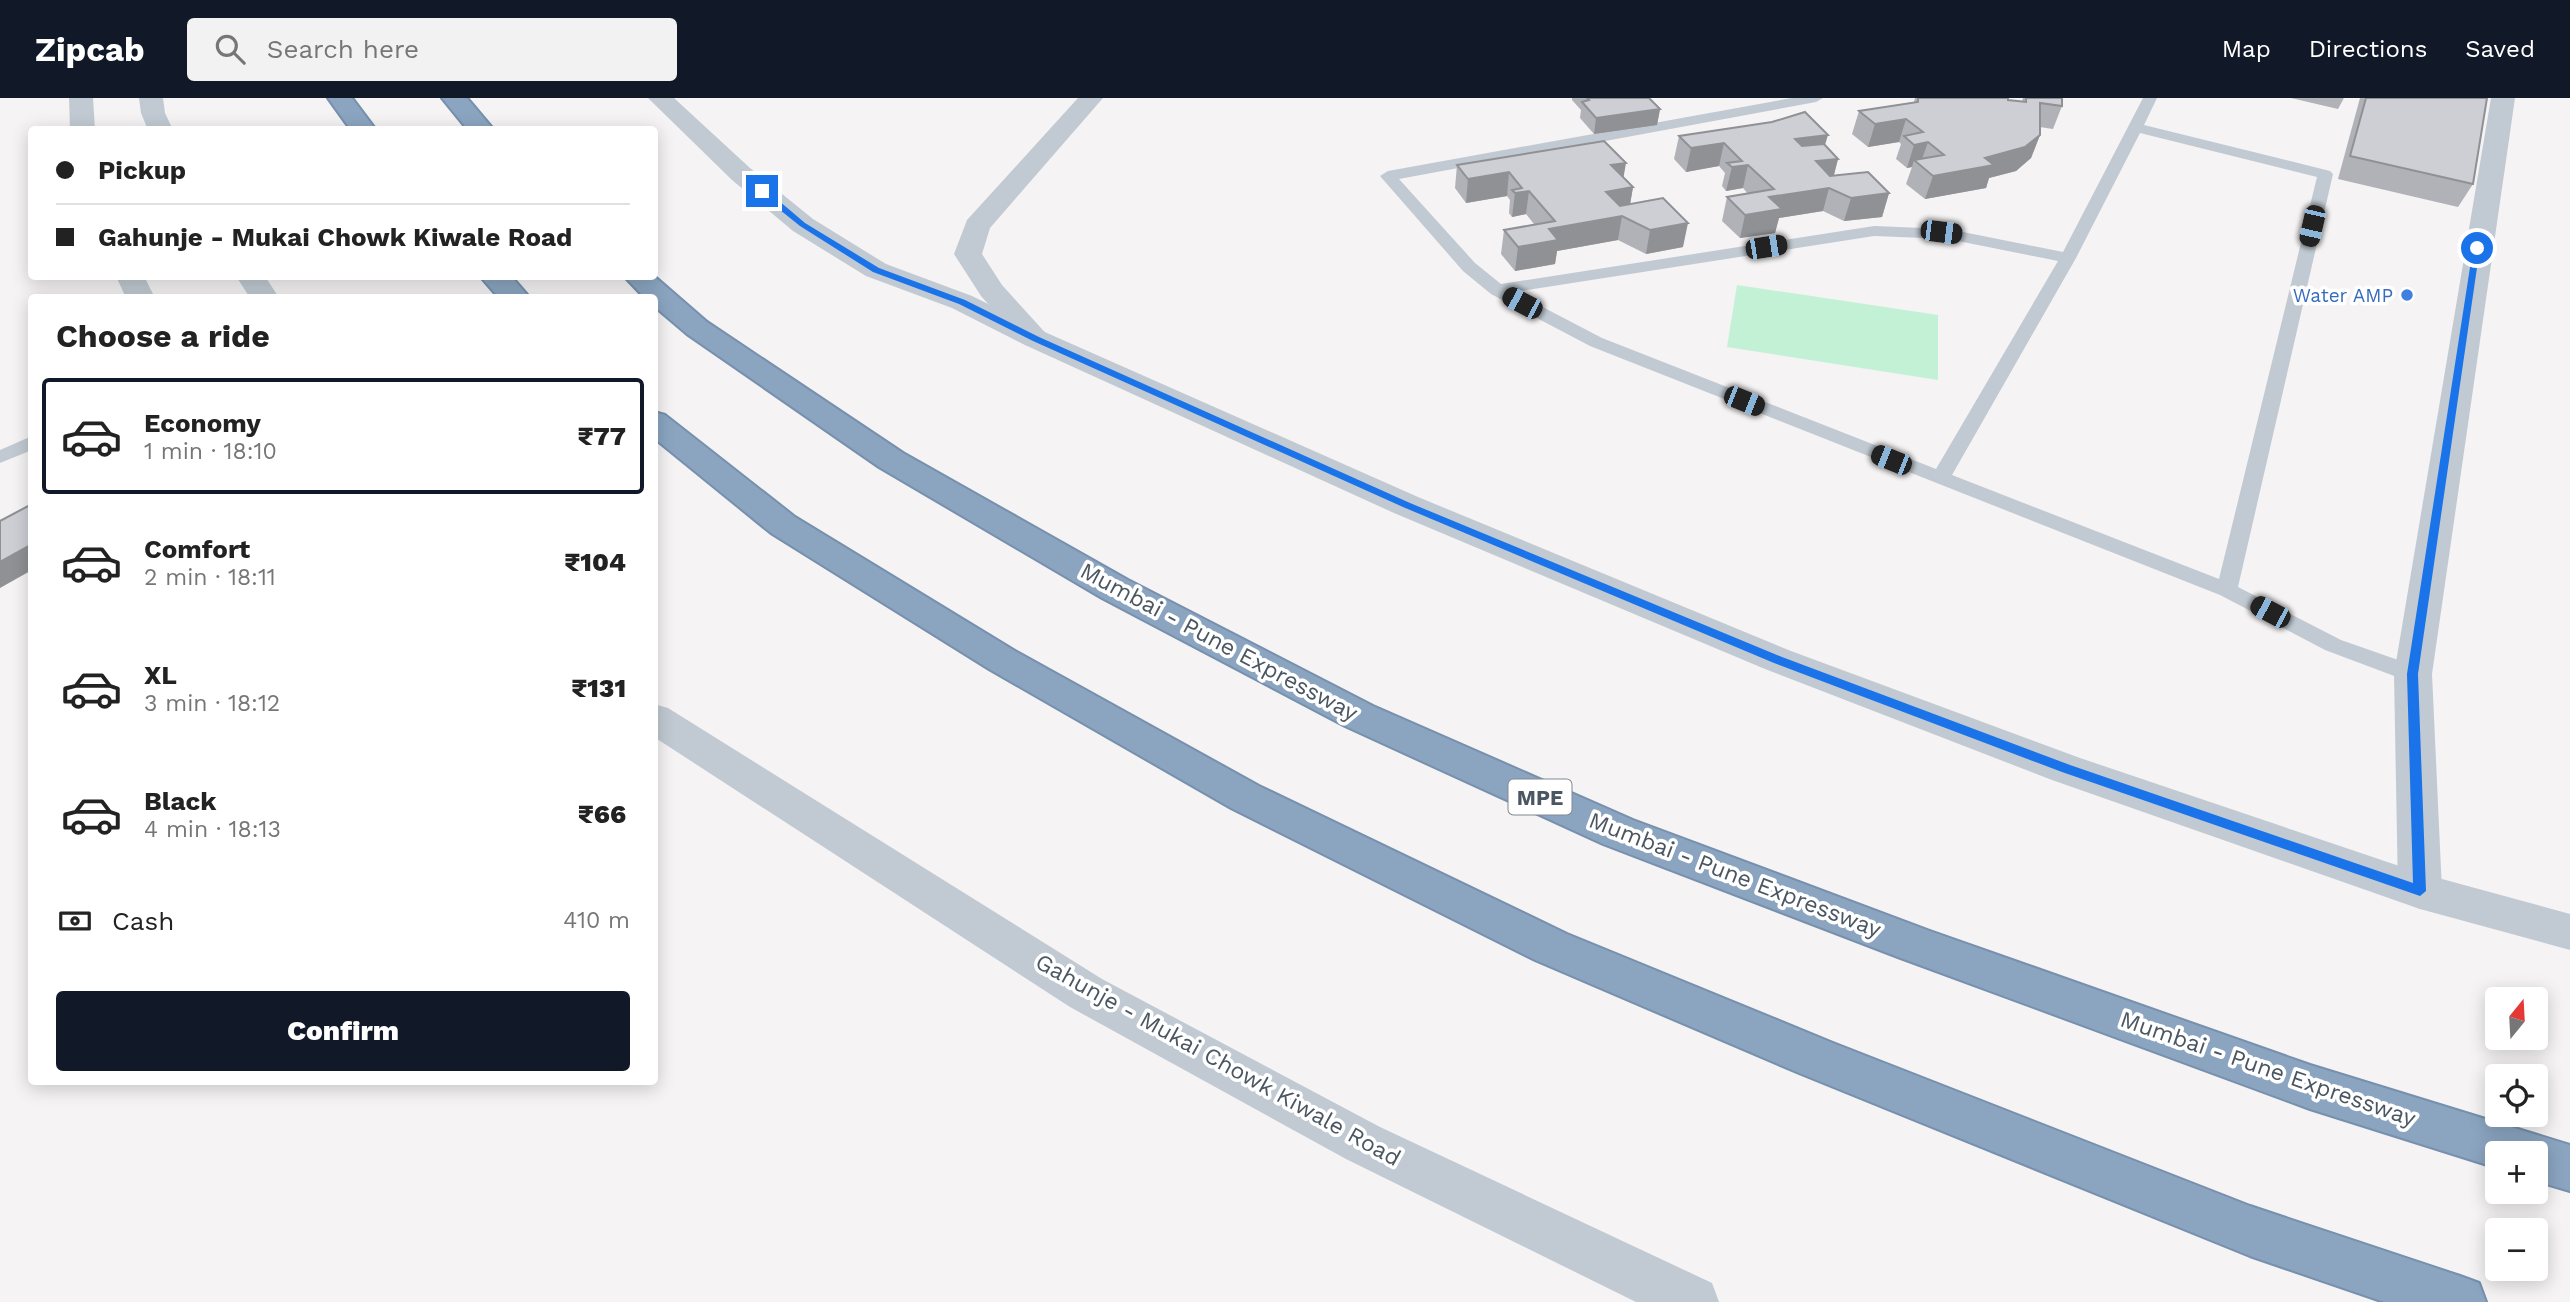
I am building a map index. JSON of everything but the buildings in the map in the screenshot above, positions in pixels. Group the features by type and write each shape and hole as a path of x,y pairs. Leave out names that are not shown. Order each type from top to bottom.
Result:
{"highway":[{"path":"340,98 361,126"},
{"path":"454,98 478,126"},
{"path":"498,280 512,294"},
{"name":"Mumbai - Pune Expressway","path":"643,280 697,328 891,460 1115,589 1359,716 1618,832 1862,925 2310,1087 2485,1141"},
{"path":"658,425 783,525 1002,660 1245,797 1514,929 1816,1058 2250,1231 2460,1302"},
{"path":"2548,1162 2570,1168"}],"street":[{"path":"81,98 83,126"},
{"path":"151,98 158,126"},
{"path":"660,98 741,174 803,225 876,270 962,302 1036,339 1406,505 1778,660 2066,769 2420,891 2570,932"},
{"path":"1036,339 991,290 968,254 977,226 1091,98"},
{"path":"2420,891 2413,674 2503,98"},
{"name":"Gahunje - Mukai Chowk Kiwale Road","path":"658,721 1086,993 1363,1143 1693,1302"}],"lane":[{"path":"1816,98 1388,176 1469,267 1497,290 1596,342 2227,590 2333,645 2413,674"},
{"path":"1940,479 2068,258 2150,98"},
{"path":"2135,127 2325,174 2227,590"},
{"path":"1497,290 1874,230 1920,229 1962,234 2068,258"},
{"path":"0,457 28,444"}],"green space":[{"path":"1737,285 1938,315 1938,380 1727,347"}],"place":[{"name":"Water AMP","path":"2407,295"}],"route":[{"path":"762,191 803,225 876,270 962,302 1036,339 1406,505 1778,660 2066,769 2420,891 2413,674 2477,248"}]}
